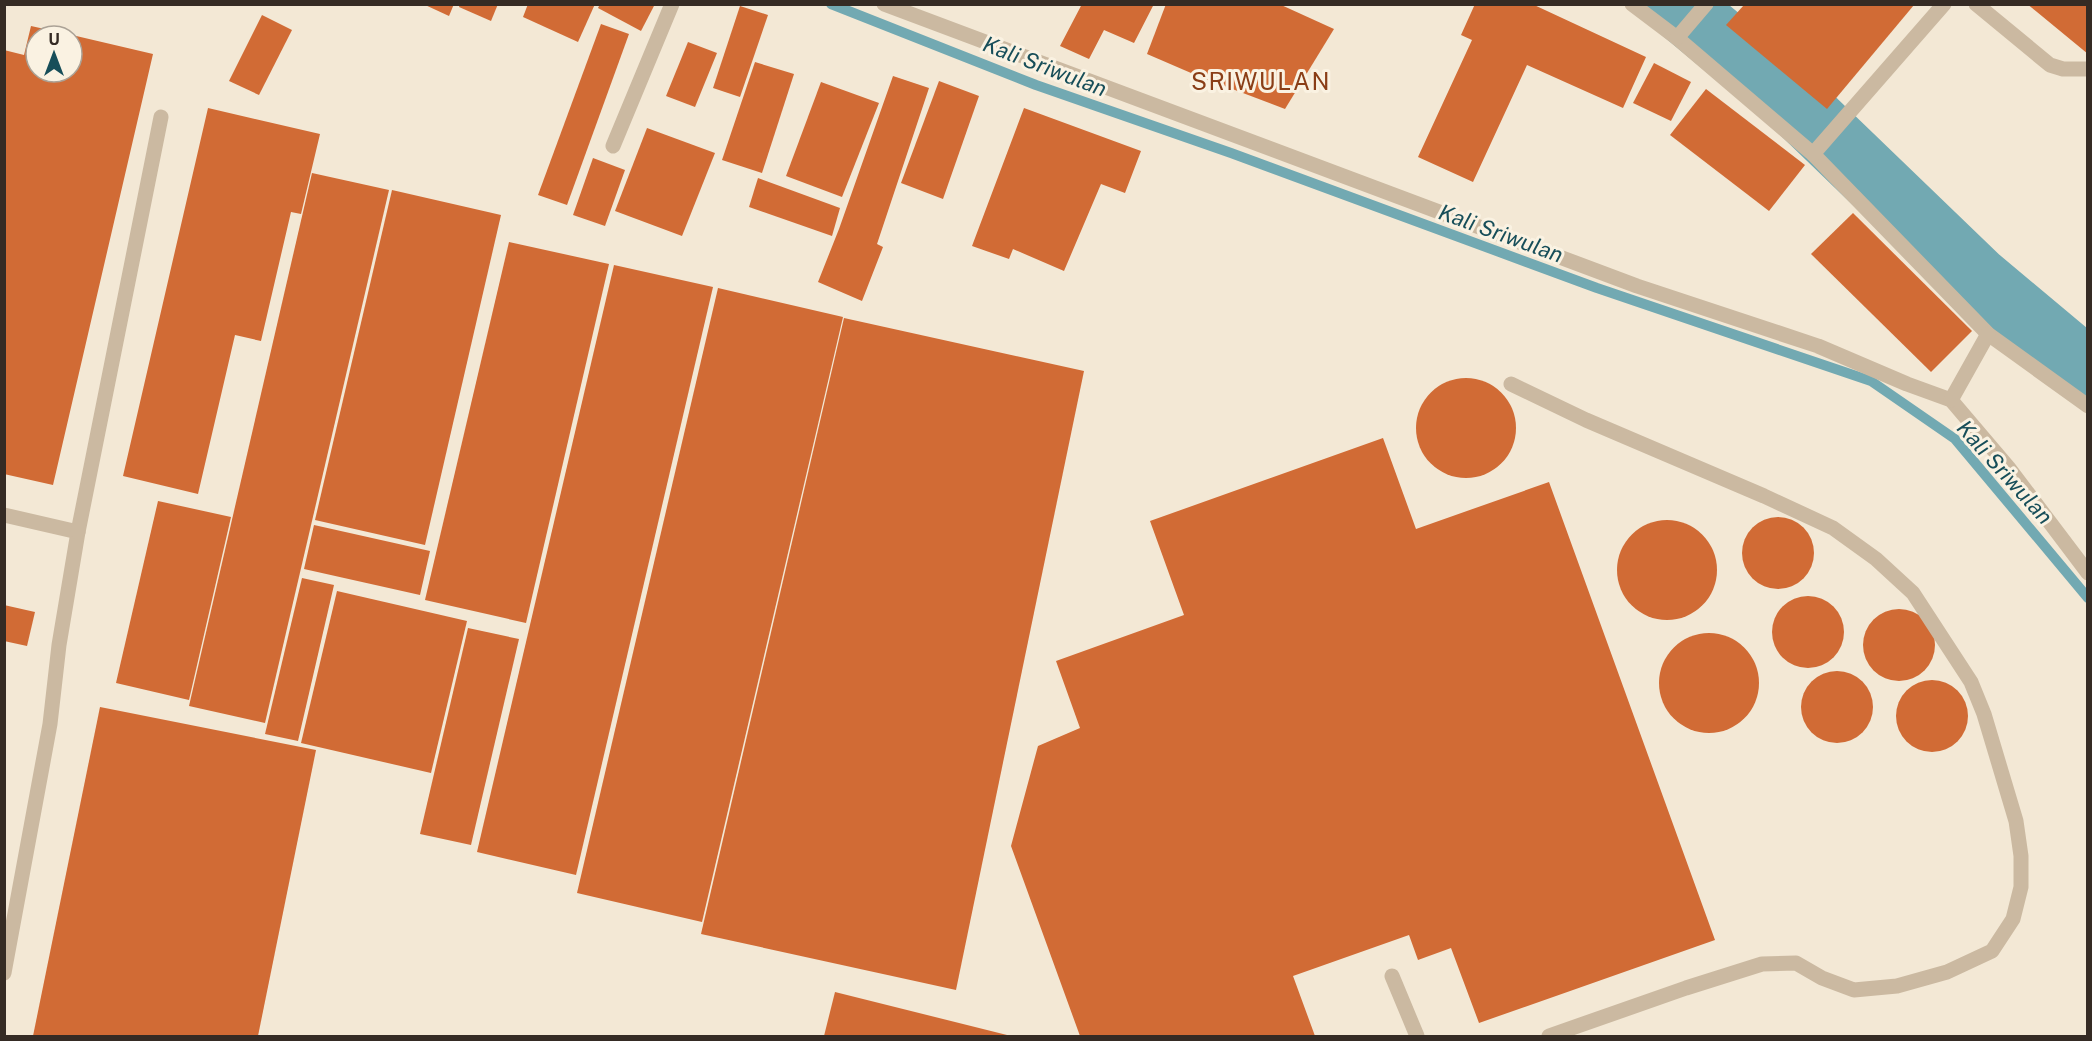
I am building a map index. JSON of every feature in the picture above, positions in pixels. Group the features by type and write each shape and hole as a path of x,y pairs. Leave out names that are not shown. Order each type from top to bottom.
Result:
{"street":[{"path":"613,146 672,4"},
{"path":"884,4 1637,286 1818,346 1906,384 1951,399 2008,467 2088,573"},
{"path":"1632,4 1682,34 1813,154 1988,334 2088,406"},
{"path":"1813,154 1944,4"},
{"path":"1976,4 2050,65 2063,69 2088,69"},
{"path":"1682,34 1705,7"},
{"path":"4,973 50,724 59,645 78,532 161,117"},
{"path":"1951,399 1988,334"},
{"path":"1511,384 1586,420 1833,528 1876,559 1913,593 1971,682 1986,721 2016,821 2020,856 2021,887 2013,919 1992,951 1947,972 1897,986 1854,990 1822,978 1796,963 1762,964 1549,1036"},
{"path":"4,515 78,532"},
{"path":"1392,976 1417,1036"}],"building":[{"path":"423,4 454,4 449,16"},
{"path":"460,4 498,4 491,21 459,7"},
{"path":"528,4 595,4 578,42 523,17"},
{"path":"600,4 655,4 641,31 598,8"},
{"path":"1082,4 1154,4 1134,43 1104,30 1089,59 1060,46"},
{"path":"1166,4 1279,4 1334,29 1285,109 1147,54"},
{"path":"1475,4 1532,4 1646,57 1623,108 1527,65 1473,182 1418,157 1472,40 1461,35"},
{"path":"2027,4 2088,4 2088,54 2037,12"},
{"path":"1744,5 1914,5 1827,109 1726,25"},
{"path":"740,6 768,15 740,97 713,88"},
{"path":"262,15 292,30 259,95 229,81"},
{"path":"601,24 629,34 567,205 538,195"},
{"path":"84,38 153,54 53,485 4,474 4,50 24,55 24,84 84,84"},
{"path":"688,42 717,53 695,107 666,96"},
{"path":"755,62 794,74 762,173 722,160"},
{"path":"1654,63 1691,82 1671,121 1633,103"},
{"path":"893,76 929,88 877,244 883,247 862,301 818,282"},
{"path":"939,81 979,96 943,199 901,183"},
{"path":"821,82 879,103 842,197 786,176"},
{"path":"1706,89 1805,165 1769,211 1670,135"},
{"path":"208,108 320,134 301,214 291,212 261,341 235,335 198,494 123,476"},
{"path":"1024,108 1141,151 1125,193 1101,184 1064,271 1013,249 1009,259 972,246"},
{"path":"647,128 715,153 682,236 615,211"},
{"path":"593,158 625,170 605,226 573,215"},
{"path":"312,173 389,190 265,723 189,706"},
{"path":"758,178 840,208 832,236 749,207"},
{"path":"392,190 501,215 425,545 315,520"},
{"path":"1853,213 1972,331 1931,372 1811,254"},
{"path":"509,242 609,264 526,623 425,600"},
{"path":"614,265 713,287 576,875 477,852"},
{"path":"718,288 843,317 702,922 577,893"},
{"path":"844,318 1084,371 956,990 701,934"},
{"path":"1466,378 1485,382 1502,392 1512,409 1516,428 1512,447 1502,464 1485,474 1466,478 1447,474 1430,464 1420,447 1416,428 1420,409 1430,392 1447,382"},
{"path":"1383,438 1416,529 1549,482 1715,940 1479,1023 1451,948 1418,960 1409,935 1293,976 1315,1036 1080,1036 1011,846 1038,746 1080,728 1056,661 1184,615 1150,521"},
{"path":"158,501 231,517 189,700 116,683"},
{"path":"1778,517 1798,523 1808,533 1814,553 1808,573 1798,583 1778,589 1758,583 1748,573 1742,553 1748,533 1758,523"},
{"path":"1667,520 1695,528 1709,542 1717,570 1709,598 1695,612 1667,620 1639,612 1625,598 1617,570 1625,542 1639,528"},
{"path":"314,525 430,551 420,595 304,569"},
{"path":"302,578 334,585 298,741 265,734"},
{"path":"337,591 467,621 431,773 301,743"},
{"path":"1808,596 1828,602 1838,612 1844,632 1838,652 1828,662 1808,668 1788,662 1778,652 1772,632 1778,612 1788,602"},
{"path":"4,605 35,612 27,646 4,641"},
{"path":"1899,609 1919,615 1929,625 1935,645 1929,665 1919,675 1899,681 1879,675 1869,665 1863,645 1869,625 1879,615"},
{"path":"468,628 519,639 471,845 420,834"},
{"path":"1709,633 1737,641 1751,655 1759,683 1751,711 1737,725 1709,733 1681,725 1667,711 1659,683 1667,655 1681,641"},
{"path":"1837,671 1857,677 1867,687 1873,707 1867,727 1857,737 1837,743 1817,737 1807,727 1801,707 1807,687 1817,677"},
{"path":"1932,680 1952,686 1962,696 1968,716 1962,736 1952,746 1932,752 1912,746 1902,736 1896,716 1902,696 1912,686"},
{"path":"100,707 316,750 258,1036 33,1036"},
{"path":"835,992 1011,1036 824,1036"}],"waterway":[{"name":"Kali Sriwulan","path":"831,4 1036,85 1231,153 1597,288 1871,381 1955,439 2088,598"},
{"path":"1676,4 1786,95 1977,279 2088,372"}],"district":[{"name":"SRIWULAN","path":"1261,81"}]}
